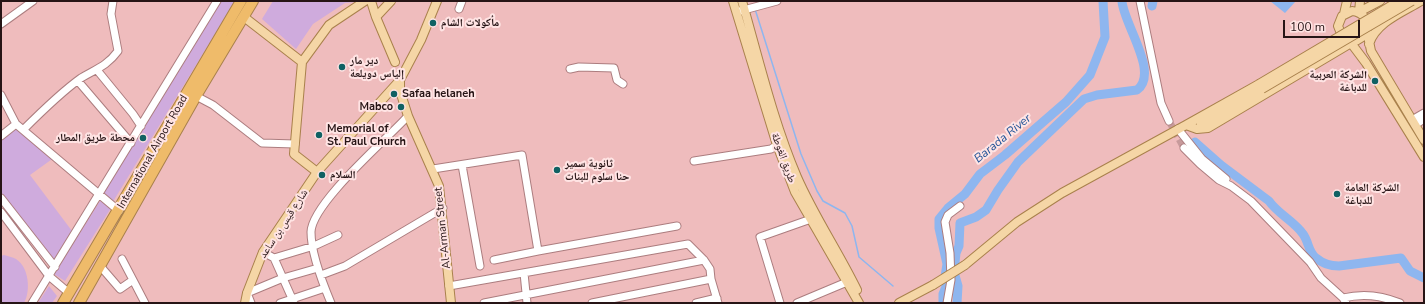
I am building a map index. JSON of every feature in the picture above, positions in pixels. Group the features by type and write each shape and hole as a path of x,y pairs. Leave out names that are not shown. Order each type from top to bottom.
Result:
{"highway":[{"name":"International Airport Road","path":"63,303 119,211 241,1"},
{"name":"International Airport Road","path":"79,303 101,267 196,96 253,1"}],"main road":[{"path":"317,172 294,154 302,62 329,25 365,1"},
{"path":"371,1 376,17 395,62"},
{"path":"376,17 391,1"},
{"path":"400,80 421,40 437,1"},
{"name":"طريق الغوطة","path":"733,1 744,11 777,145 796,192 859,303"},
{"path":"742,1 780,131 796,176 850,275 863,303"},
{"path":"1347,1 1344,14 1340,19 1339,30 1342,36 1351,43 1366,63 1424,158"},
{"path":"1359,12 1360,1"},
{"path":"1366,1 1378,2"},
{"path":"899,303 933,285 965,265 1008,229 1037,208 1074,185 1186,125 1198,125 1208,122 1260,86 1399,1"},
{"path":"1260,86 1412,1"},
{"path":"1368,45 1375,32 1382,25 1421,1"},
{"path":"1344,14 1352,11 1359,12 1378,2"},
{"path":"1359,12 1367,20 1368,45 1424,140"},
{"path":"244,17 302,62"},
{"path":"1186,125 1197,129 1208,128 1351,43 1362,38 1367,31"},
{"name":"Al-Arman Street","path":"400,80 400,91 408,116 440,186 451,303"},
{"name":"شارع قيس بن ساعد","path":"245,303 247,293 263,252 317,172 400,80"},
{"path":"906,303 920,292"}],"street":[{"path":"1,24 33,1"},
{"path":"23,130 50,103 78,81 110,62 118,52 111,14 113,1"},
{"path":"32,303 100,195 217,1"},
{"path":"459,9 462,1"},
{"path":"744,11 777,1"},
{"path":"1140,1 1161,103 1170,121"},
{"path":"570,69 579,67 614,68 617,80 623,84"},
{"path":"97,70 141,126"},
{"path":"78,81 131,144"},
{"path":"1,95 16,124 119,211"},
{"path":"196,96 213,105 262,143 295,144"},
{"path":"1413,122 1424,113"},
{"path":"331,303 320,272 311,232 314,219 339,184 408,116"},
{"path":"1413,122 1424,119"},
{"path":"1,136 16,124"},
{"path":"1178,129 1202,159 1221,176 1252,197 1282,227 1302,254"},
{"path":"694,161 771,149 777,145"},
{"path":"1184,148 1219,180 1231,186 1251,201 1310,262 1321,278 1344,300 1357,295 1385,297 1400,303"},
{"path":"433,170 522,155 538,251"},
{"path":"462,165 480,266"},
{"path":"1,198 55,267"},
{"path":"948,303 951,280 950,252 945,222 948,215 960,206"},
{"path":"251,303 247,293 283,278 345,266 442,208"},
{"path":"1,212 49,276 69,292"},
{"path":"780,303 760,237 811,219"},
{"path":"494,260 677,226"},
{"path":"274,258 314,246 338,235"},
{"path":"449,286 688,244 704,260 710,269 711,279 718,301 696,303"},
{"path":"263,252 274,258 293,301"},
{"path":"122,259 145,303"},
{"path":"484,303 704,260"},
{"path":"101,267 120,289 133,280"},
{"path":"524,273 526,303"},
{"path":"592,303 711,279"},
{"path":"797,303 847,282"},
{"path":"280,303 293,301 325,288"}],"shaded area":[{"path":"217,1 235,1 111,205 100,195"},
{"path":"273,1 366,1 345,3 313,24 296,49 262,19"},
{"path":"16,124 55,157 30,175 75,235 55,267 1,198 1,136"},
{"path":"100,201 111,208 65,281 54,274"},
{"path":"4,255 16,259 24,268 28,280 28,292 24,303 1,303 1,256"},
{"path":"49,286 57,296 52,303 38,303"}],"water":[{"path":"1270,1 1296,1 1285,13"}],"waterway":[{"name":"Barada River","path":"943,303 943,294 948,282 945,277 947,264 939,228 939,219 948,208 965,194 980,174 1005,155 1066,102 1090,75 1105,37 1103,1"},
{"path":"957,303 958,286 954,272 956,253 959,246 960,223 976,217 986,210 1018,162 1084,99 1097,95 1137,90 1143,82 1143,60 1128,22 1122,1"},
{"name":"Barada River","path":"1152,6 1153,1"},
{"path":"755,9 801,154 817,191 823,201 845,213 852,226 859,257 893,286"},
{"name":"Barada River","path":"1195,142 1221,165 1269,201 1295,225 1305,237 1313,256 1321,262 1339,266 1401,258 1410,271 1424,278"}],"tunnel":[{"path":"1169,121 1184,148"}],"place":[{"name":"مأكولات الشام","path":"433,23"},
{"name":"دير مار إلياس دويلعة","path":"342,67"},
{"name":"الشركة العربية للدباغة","path":"1375,81"},
{"name":"Safaa helaneh","path":"394,94"},
{"name":"Mabco","path":"401,107"},
{"name":"Memorial of St. Paul Church","path":"319,135"},
{"name":"محطة طريق المطار","path":"143,138"},
{"name":"ثانوية سمير حنا سلوم للبنات","path":"557,170"},
{"name":"السلام","path":"322,175"},
{"name":"الشركة العامة للدباغة","path":"1337,194"}]}
